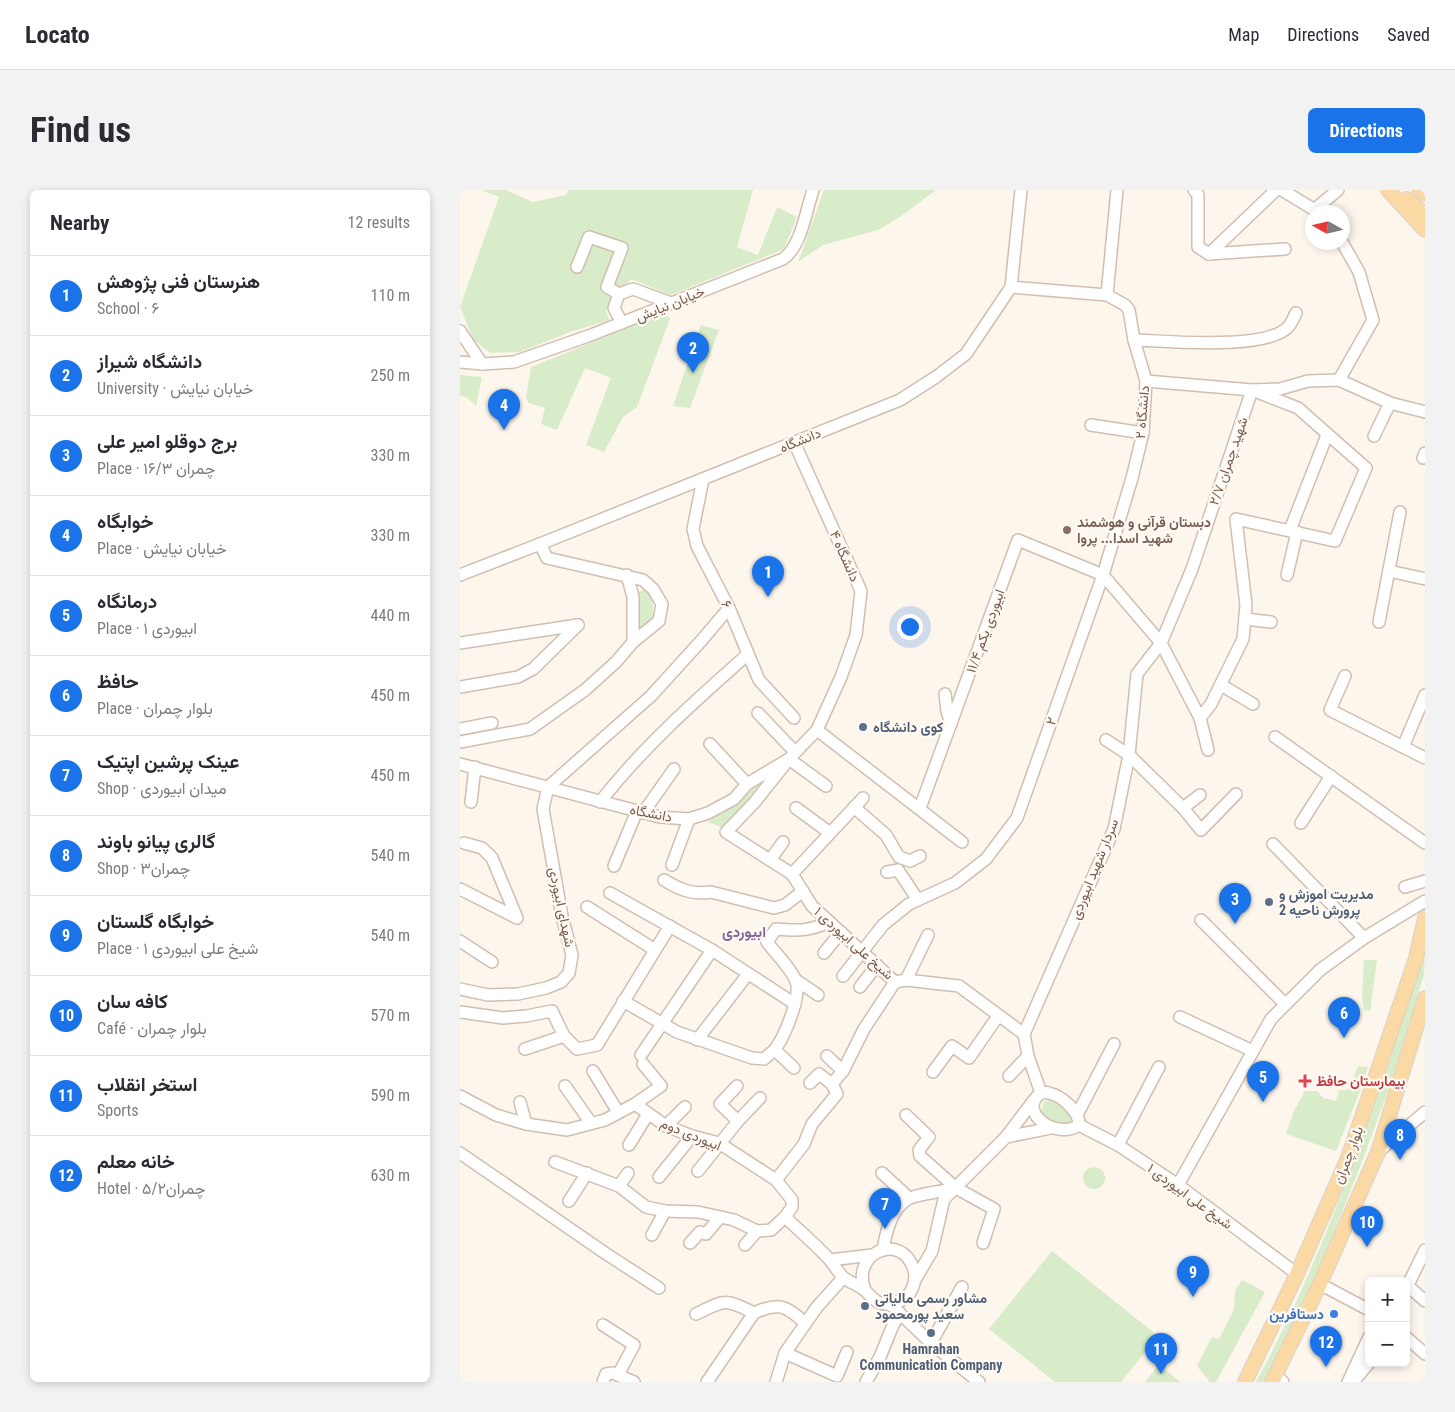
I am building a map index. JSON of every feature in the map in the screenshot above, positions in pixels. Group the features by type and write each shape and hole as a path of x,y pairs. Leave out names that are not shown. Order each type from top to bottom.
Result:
{"main road":[{"path":"1388,190 1425,230"},
{"path":"1397,190 1425,215"},
{"path":"1409,190 1425,206"},
{"path":"1420,190 1425,194"},
{"name":"بلوار چمران","path":"1245,1382 1297,1274 1348,1158 1416,958 1425,918"},
{"name":"بلوار چمران","path":"1277,1380 1378,1152 1425,998"}],"street":[{"name":"خیابان نیایش","path":"460,362 482,364 514,362 783,259 796,244 813,190"},
{"name":"دانشگاه","path":"460,574 540,544 900,400 936,377 966,354 1011,287 1021,190"},
{"path":"1107,295 1117,190"},
{"path":"1194,190 1198,195 1198,247 1209,254 1286,250"},
{"path":"1209,254 1276,190"},
{"path":"1282,190 1306,205"},
{"path":"1322,205 1338,190"},
{"path":"577,268 589,237 622,248 607,287 619,294 633,289 671,303"},
{"path":"1338,380 1373,320 1359,272 1347,250"},
{"name":"۲ دانشگاه","path":"1011,287 1107,295 1125,305 1129,310 1134,340 1146,381 1143,433 1132,478 1103,575"},
{"path":"619,294 614,308 622,322"},
{"path":"1134,340 1255,341 1276,334 1288,327 1296,312"},
{"path":"460,331 482,364"},
{"path":"1146,381 1252,390 1280,389 1308,381 1338,380 1390,403 1425,412"},
{"path":"1200,718 1222,685 1243,639 1246,605 1236,519 1335,540 1366,468 1327,436 1298,408 1252,390"},
{"name":"۲/۷ شهید چمران","path":"1161,643 1192,569 1252,390"},
{"path":"1374,436 1390,403"},
{"path":"1091,425 1143,433"},
{"path":"1288,574 1293,531 1308,483 1327,436"},
{"name":"۴ دانشگاه","path":"794,442 861,591 856,635 841,677 817,730"},
{"name":"۶","path":"702,479 693,528 697,546 729,608 759,680 794,718"},
{"path":"1379,622 1400,512"},
{"name":"۱۱/۴ ابیوردی یکم","path":"920,808 1018,540 1103,575"},
{"path":"460,742 530,729 585,690 616,662 633,642 659,621 662,604 654,589 644,580 547,558 540,544"},
{"path":"1389,571 1425,579"},
{"path":"1103,575 1161,643 1200,718 1208,750"},
{"name":"۲","path":"843,976 883,925 909,904 954,883 986,859 1016,818 1103,575"},
{"path":"627,576 633,597 633,642"},
{"path":"548,788 651,696 729,608"},
{"path":"1245,619 1271,622"},
{"path":"460,642 578,625 533,669 518,677 460,687"},
{"name":"سردار شهید ابیوردی","path":"1024,1034 1114,829 1129,755 1138,674 1161,643"},
{"path":"600,802 623,773 676,718 748,654"},
{"path":"1345,676 1330,710 1425,758"},
{"path":"1222,685 1253,704"},
{"path":"945,694 951,724"},
{"path":"1403,747 1425,695"},
{"path":"758,713 792,755 826,786"},
{"path":"460,729 492,723"},
{"path":"817,730 962,842"},
{"name":"دانشگاه","path":"460,764 660,817 689,819 708,813 734,799 747,784 792,755 817,730"},
{"path":"1275,737 1425,843"},
{"path":"1106,740 1129,755 1183,808 1201,830 1236,794"},
{"path":"710,744 747,784"},
{"name":"شیخ علی ابیوردی ۱","path":"792,755 754,803 726,832 792,874 812,906 877,965 900,981 959,986 1024,1034"},
{"path":"471,802 475,767"},
{"path":"614,866 640,812 674,769"},
{"path":"1301,823 1331,776"},
{"name":"شهدای ابیوردی","path":"460,989 488,994 518,994 546,988 561,982 569,973 572,956 562,916 543,809 548,788"},
{"path":"1183,808 1200,795"},
{"path":"792,874 863,798"},
{"path":"854,807 886,835 899,857 910,861 920,856"},
{"path":"796,808 830,833"},
{"path":"672,865 689,819"},
{"path":"770,860 783,842"},
{"path":"460,889 517,918 492,858 482,848 464,843"},
{"path":"1273,844 1364,938"},
{"path":"887,872 898,870 918,900"},
{"path":"664,880 688,892 711,892 774,908 785,905 803,891"},
{"path":"1405,887 1425,882"},
{"path":"610,893 712,950 795,1004"},
{"path":"1178,1185 1271,1020 1320,970 1364,938 1425,901"},
{"path":"587,907 655,950"},
{"path":"1201,920 1285,1004"},
{"path":"818,995 796,980 767,942 776,929 812,930 830,922"},
{"path":"460,1012 503,1018 552,1011 564,1036 577,1048 597,1045 670,926"},
{"path":"824,953 840,932"},
{"path":"832,1084 843,1071 861,1027 900,981 928,935"},
{"path":"460,941 492,962"},
{"path":"460,1096 496,1115 526,1124 567,1130 605,1120 635,1104 661,1086 642,1060 661,1025 712,950"},
{"path":"860,987 877,965"},
{"path":"698,1040 748,974"},
{"path":"623,1002 661,1025 698,1040 752,1058 764,1059 775,1050 790,1020 795,1004 796,980"},
{"path":"933,1072 952,1046 970,1058 998,1016"},
{"path":"1180,1017 1253,1051"},
{"path":"1024,1034 1038,1096 1034,1110 1035,1115 1051,1128"},
{"path":"525,1049 564,1036"},
{"path":"1006,1137 1051,1128 1074,1128 1114,1044"},
{"path":"775,1050 794,1068"},
{"path":"827,1056 843,1071"},
{"path":"1009,1076 1028,1056"},
{"path":"1118,1144 1158,1067"},
{"path":"593,1072 618,1112"},
{"path":"776,1180 804,1144 812,1124 837,1094 832,1084 819,1074 810,1083"},
{"path":"565,1086 591,1123"},
{"path":"737,1086 720,1104 738,1121"},
{"name":"شیخ علی ابیوردی ۱","path":"1038,1096 1050,1093 1059,1098 1078,1120 1118,1144 1178,1185 1297,1274"},
{"path":"866,1382 880,1357 895,1308 913,1287 932,1251 944,1199 1006,1137 1038,1096"},
{"path":"698,1171 738,1121 760,1098"},
{"path":"520,1102 526,1124"},
{"name":"ابیوردی دوم","path":"635,1104 666,1126 692,1136 720,1143 776,1180 792,1200 792,1207 785,1217"},
{"path":"666,1126 685,1107"},
{"path":"1378,1152 1425,1112"},
{"path":"628,1145 648,1114"},
{"path":"906,1115 929,1137 920,1150 920,1156 956,1188 994,1210 984,1244"},
{"path":"659,1177 692,1136"},
{"path":"460,1153 659,1288"},
{"path":"555,1162 619,1186 646,1207 665,1211 698,1212 734,1220 757,1231 771,1230 785,1217 830,1260 843,1278 864,1290 875,1300 895,1308 931,1343 979,1382"},
{"path":"568,1201 587,1173"},
{"path":"619,1186 628,1173"},
{"path":"882,1173 909,1198"},
{"path":"864,1290 861,1277 862,1271 868,1259 878,1252 892,1216 902,1204 909,1198 956,1188"},
{"path":"652,1235 665,1211"},
{"path":"690,1243 700,1232 706,1234 720,1217"},
{"path":"745,1245 757,1231"},
{"path":"830,1260 894,1250 905,1255 914,1270 915,1282"},
{"path":"1410,1282 1424,1257"},
{"path":"778,1382 785,1353 805,1322 843,1278"},
{"path":"1320,1284 1365,1308"},
{"path":"931,1343 962,1286"},
{"path":"1410,1290 1425,1302"},
{"path":"696,1314 721,1302 740,1306 754,1313"},
{"path":"707,1382 754,1313 768,1306 782,1307 798,1315 805,1322"},
{"path":"603,1326 634,1346 618,1375"},
{"path":"1410,1341 1425,1354"},
{"path":"1348,1382 1365,1346"},
{"path":"785,1353 837,1376 847,1352"},
{"path":"1353,1382 1366,1367"},
{"path":"603,1382 606,1374 613,1373 634,1382"}],"green space":[{"path":"481,190 506,190 533,202 566,195 568,190 753,190 737,247 758,255 777,207 797,217 784,249 671,295 631,279 606,310 609,320 570,332 520,352 490,353 473,339 460,307 499,197"},
{"path":"824,190 936,190 900,217 878,230 823,245 798,262"},
{"path":"665,313 670,319 637,407 623,417 604,452 586,445 611,378 585,368 557,430 541,424 545,408 529,403 526,398 531,367"},
{"path":"701,325 719,330 690,408 673,406"},
{"path":"460,375 482,377 476,406 467,397 460,396"},
{"path":"644,590 651,595 653,615 649,622 639,628 637,622 637,592"},
{"path":"771,774 758,793 724,828 707,822 736,803"},
{"path":"1425,949 1424,975 1389,1088 1362,1162 1322,1262 1282,1348 1264,1382 1256,1382 1283,1330 1330,1224 1389,1060"},
{"path":"1364,960 1377,960 1370,1011 1364,1010 1362,997"},
{"path":"1358,1066 1368,1067 1336,1151 1286,1134 1294,1111 1305,1091 1317,1091 1323,1098 1336,1101 1339,1090 1348,1090"},
{"path":"1051,1100 1074,1118 1072,1124 1059,1125 1043,1116 1042,1110 1045,1101"},
{"path":"1094,1167 1102,1170 1105,1178 1102,1186 1094,1189 1086,1186 1083,1178 1086,1170"},
{"path":"1052,1251 1158,1336 1121,1382 1055,1382 989,1329"},
{"path":"1242,1280 1265,1292 1216,1382 1210,1382 1197,1366 1212,1337 1219,1339 1234,1309 1235,1291"},
{"path":"1159,1365 1180,1382 1145,1382"}],"place":[{"name":"دانشگاه شیراز","path":"693,373"},
{"name":"خوابگاه","path":"504,430"},
{"name":"دبستان قرآنی و هوشمند شهید اسدا... پروا","path":"1067,530"},
{"name":"هنرستان فنی پژوهش","path":"768,597"},
{"name":"کوی دانشگاه","path":"863,727"},
{"name":"مدیریت اموزش و پرورش ناحیه 2","path":"1269,902"},
{"name":"برج دوقلو امیر علی","path":"1235,924"},
{"name":"حافظ","path":"1344,1038"},
{"name":"بیمارستان حافظ","path":"1305,1081"},
{"name":"درمانگاه","path":"1263,1102"},
{"name":"گالری پیانو باوند","path":"1400,1160"},
{"name":"عینک پرشین اپتیک","path":"885,1229"},
{"name":"کافه سان","path":"1367,1247"},
{"name":"خوابگاه گلستان","path":"1193,1297"},
{"name":"مشاور رسمی مالیاتی سعید پورمحمود","path":"865,1306"},
{"name":"دستافرین","path":"1334,1314"},
{"name":"Hamrahan Communication Company","path":"931,1333"},
{"name":"خانه معلم","path":"1326,1367"},
{"name":"استخر انقلاب","path":"1161,1374"}],"district":[{"name":"ابیوردی","path":"744,932"}]}
